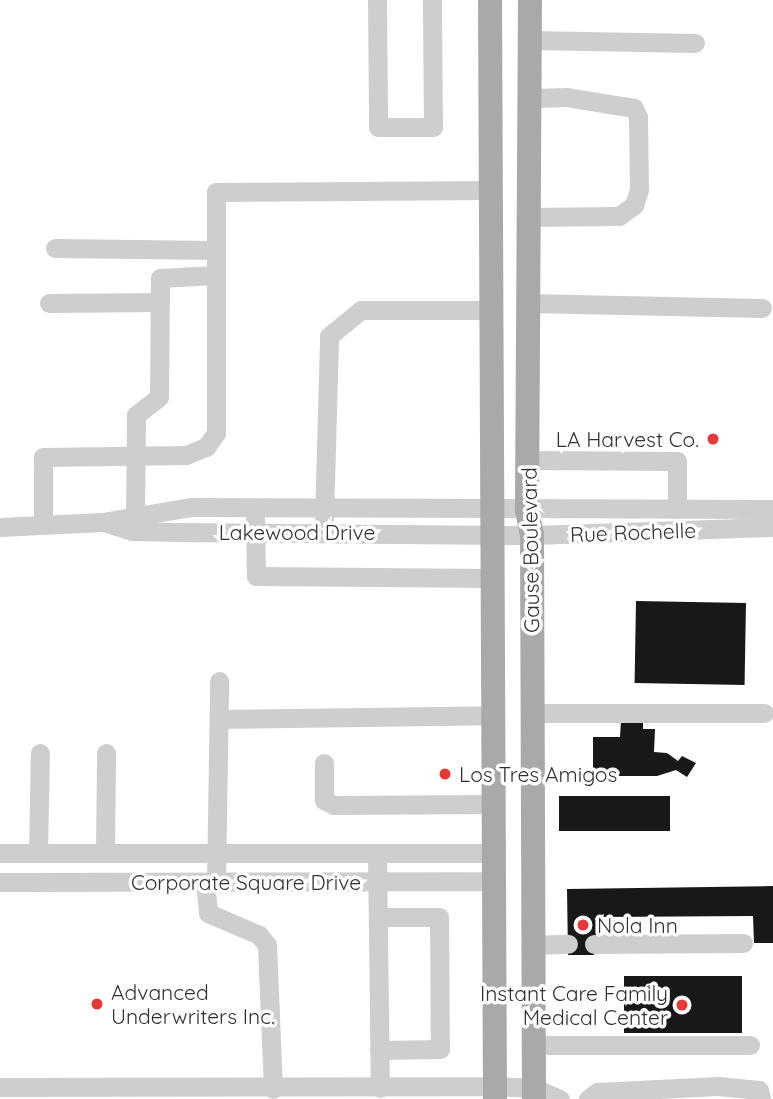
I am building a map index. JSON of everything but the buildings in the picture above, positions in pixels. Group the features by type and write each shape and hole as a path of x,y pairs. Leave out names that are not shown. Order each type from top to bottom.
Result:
{"main road":[{"name":"Gause Boulevard","path":"490,0 494,1093"},
{"name":"Gause Boulevard","path":"530,0 527,510 532,535 534,1093"}],"street":[{"path":"377,0 378,127 433,127 432,0"},
{"path":"530,40 695,43"},
{"path":"529,217 618,216 634,205 639,190 638,117 634,108 567,97 530,98"},
{"path":"43,525 43,457 186,454 206,447 216,433 216,192 491,190"},
{"path":"55,248 216,250"},
{"path":"135,513 133,455 136,415 159,397 160,278 216,275"},
{"path":"49,303 160,302"},
{"path":"528,303 762,308"},
{"path":"324,531 329,336 361,310 492,310"},
{"path":"528,460 677,461 677,509"},
{"path":"255,507 256,576 492,578"},
{"name":"Lakewood Drive","path":"0,527 102,522 135,513 255,507 492,507"},
{"name":"Rue Rochelle","path":"492,507 527,510 773,509"},
{"name":"Lakewood Drive","path":"102,522 133,531 492,533"},
{"name":"Rue Rochelle","path":"492,533 532,535 773,527"},
{"path":"219,681 218,853 208,913 259,935 267,945 273,1089"},
{"path":"532,713 764,713"},
{"path":"219,719 492,715"},
{"path":"38,853 40,753"},
{"path":"105,853 106,753"},
{"path":"324,763 324,800 334,805 492,804"},
{"name":"Corporate Square Drive","path":"0,853 492,853"},
{"path":"377,853 380,1088"},
{"name":"Corporate Square Drive","path":"0,882 493,881"},
{"path":"378,917 439,916 440,1049 379,1050"},
{"path":"594,944 743,943"},
{"path":"532,944 568,944"},
{"path":"532,1045 750,1045"},
{"path":"588,1099 597,1091 718,1086 759,1090 761,1099"},
{"path":"0,1087 91,1093 248,1094 273,1089 380,1088 534,1093 560,1099"}],"place":[{"name":"LA Harvest Co.","path":"713,439"},
{"name":"Los Tres Amigos","path":"445,774"},
{"name":"Nola Inn","path":"583,925"},
{"name":"Advanced Underwriters Inc.","path":"97,1004"},
{"name":"Instant Care Family Medical Center","path":"682,1005"}]}
